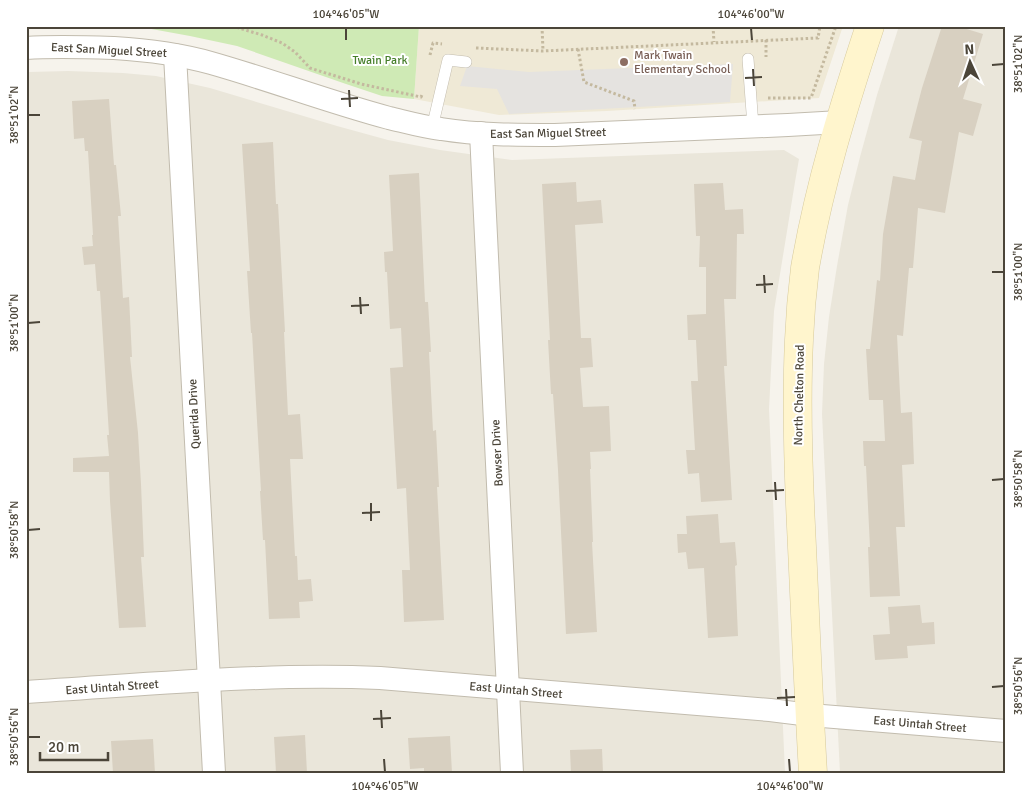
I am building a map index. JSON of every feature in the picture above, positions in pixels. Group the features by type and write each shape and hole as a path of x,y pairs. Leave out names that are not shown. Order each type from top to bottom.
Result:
{"main road":[{"name":"North Chelton Road","path":"813,773 799,491 798,423 801,309 805,269 814,223 840,122 870,26"}],"street":[{"name":"East San Miguel Street","path":"26,48 81,46 175,54 210,63 354,109 408,123 432,128 482,133 555,135 840,122"},
{"name":"Querida Drive","path":"175,54 214,773"},
{"name":"Bowser Drive","path":"482,133 512,773"},
{"name":"East Uintah Street","path":"26,692 319,676 380,678 1006,731"}],"lane":[{"path":"748,59 752,126"},
{"path":"432,128 448,60 466,62"}],"path":[{"path":"232,26 282,43 295,52 310,68 361,84 422,97 423,88"},
{"path":"542,26 542,51"},
{"path":"713,26 714,42"},
{"path":"475,48 530,52 818,38 820,26"},
{"path":"768,98 811,98 836,26"},
{"path":"429,61 433,43 450,45"},
{"path":"578,49 584,82 634,101 636,117"}],"shaded area":[{"path":"26,26 29,72 68,71 156,76 210,88 388,140 440,150 512,160 784,150 799,159 774,311 769,409 785,773 26,773"},
{"name":"Mark Twain Elementary School","path":"419,26 843,26 819,98 607,111 499,115 414,99"},
{"path":"899,26 1006,26 1006,773 840,773 822,414 824,364 829,317 848,205 877,95"},
{"path":"733,64 730,102 509,114 497,89 460,86 467,66 529,72"}],"green space":[{"name":"Twain Park","path":"125,26 419,26 414,99 382,96 237,46 146,28"}],"building":[{"path":"942,26 957,26 983,34 963,99 982,104 973,136 959,132 945,213 918,208 913,268 909,268 903,336 897,335 901,413 912,412 914,464 902,465 905,527 896,527 900,596 870,597 868,547 870,547 863,441 885,441 883,400 869,400 866,349 870,349 877,280 880,281 883,234 893,176 915,180 922,141 909,138 922,88"},
{"path":"109,99 114,165 116,165 121,216 118,216 123,298 129,297 132,357 130,357 141,484 144,557 141,557 146,627 119,628 109,472 73,472 73,458 109,456 107,435 109,435 100,291 97,291 95,264 84,265 82,247 93,246 88,151 85,151 84,138 74,139 72,101"},
{"path":"273,142 276,204 278,204 288,415 300,414 303,459 290,459 295,556 297,556 298,580 311,579 313,601 299,602 300,618 269,619 247,271 250,271 242,144"},
{"path":"419,173 425,302 428,302 431,352 429,352 433,431 436,430 444,620 404,622 402,570 410,570 406,488 397,489 390,368 403,367 401,328 390,329 384,252 393,251 389,175"},
{"path":"576,182 577,202 601,200 603,223 575,225 581,338 591,338 593,367 580,368 583,407 609,406 611,451 590,452 597,632 566,634 558,470 548,340 550,340 542,184"},
{"path":"723,183 725,210 743,209 744,234 737,234 736,299 724,299 727,366 724,366 732,500 701,502 699,473 688,474 686,450 695,450 691,381 698,381 696,340 688,340 687,315 706,314 706,267 699,267 700,236 696,236 694,184"},
{"path":"718,514 720,543 735,542 738,636 708,638 704,568 688,569 686,552 678,553 677,534 687,534 686,516"},
{"path":"920,605 922,623 934,622 935,644 907,646 908,658 875,660 873,635 890,634 888,607"},
{"path":"305,735 307,773 276,773 274,737"},
{"path":"450,736 452,773 424,773 424,768 410,769 408,738"},
{"path":"153,739 155,773 113,773 111,741"},
{"path":"602,749 603,773 571,773 570,750"}],"place":[{"name":"Mark Twain Elementary School","path":"624,62"}]}
